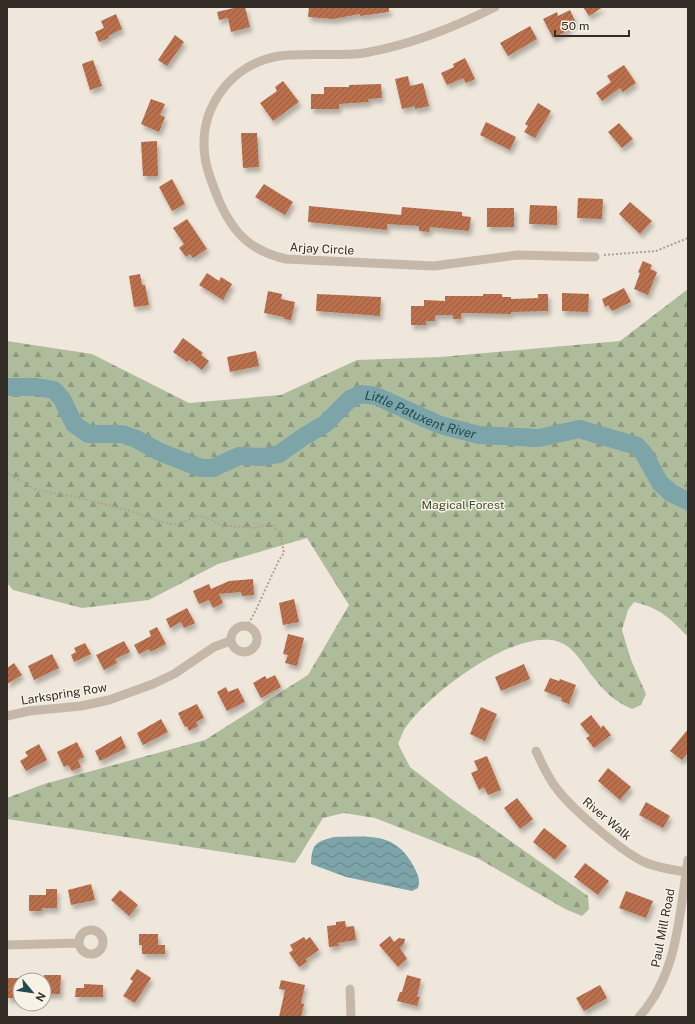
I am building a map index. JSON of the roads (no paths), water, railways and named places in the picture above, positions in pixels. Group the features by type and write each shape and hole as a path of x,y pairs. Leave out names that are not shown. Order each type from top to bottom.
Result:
{"street":[{"name":"Arjay Circle","path":"495,7 426,38 394,47 336,56 280,56 251,64 231,80 222,90 209,115 204,134 205,156 209,176 230,224 240,235 261,251 286,259 434,266 517,255 595,257"},
{"name":"Larkspring Row","path":"247,626 254,631 257,636 254,647 250,651 238,652 230,641 233,631 236,628 247,626"},
{"name":"Larkspring Row","path":"7,716 29,711 81,706 109,700 153,684 174,674 214,647 230,641"},
{"name":"River Walk","path":"536,752 556,789 573,806 620,846 644,862 658,867 686,872"},
{"name":"Paul Mill Road","path":"639,1017 659,990 670,966 688,860"},
{"path":"7,945 78,943"},
{"path":"350,989 351,1017"}],"water":[{"path":"334,837 369,837 389,841 406,854 413,865 419,879 418,888 412,891 346,877 311,864 312,852 316,845 319,842"}],"waterway":[{"name":"Little Patuxent River","path":"7,387 37,387 54,390 62,399 74,424 88,434 122,434 136,439 160,452 201,468 213,468 239,456 263,457 279,454 325,424 350,399 361,394 376,396 440,425 479,435 539,438 579,429 637,446 644,454 660,483 671,493 688,501"}],"park label":[{"name":"Magical Forest","path":"463,505"}]}
